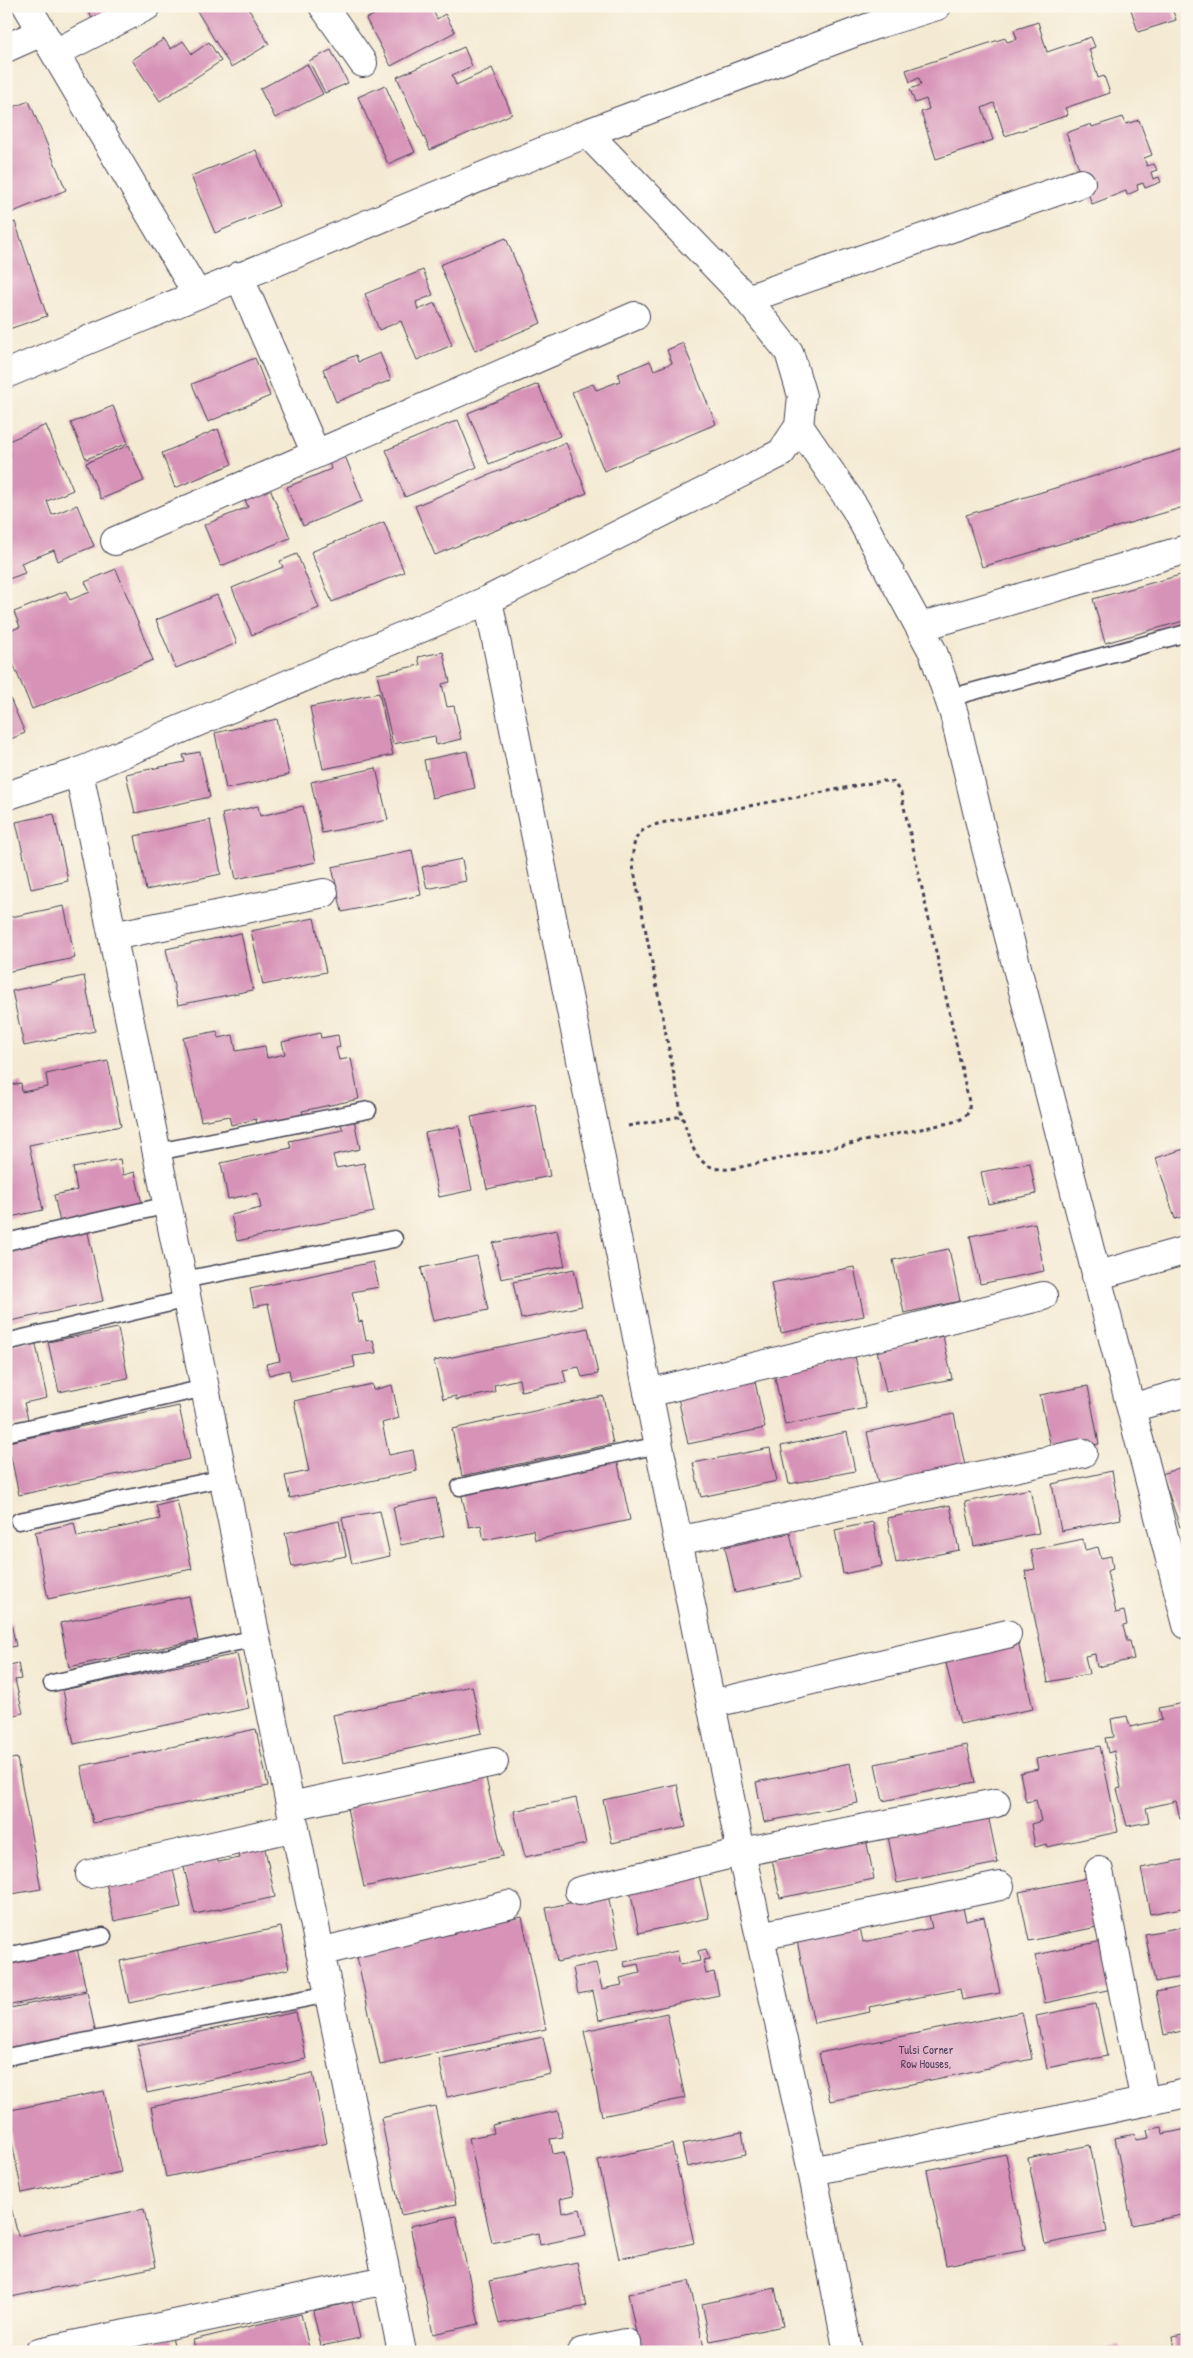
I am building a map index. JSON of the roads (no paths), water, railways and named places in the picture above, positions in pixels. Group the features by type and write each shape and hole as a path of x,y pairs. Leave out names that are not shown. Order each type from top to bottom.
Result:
{"street":[{"path":"27,6 196,294"},
{"path":"6,48 48,42 147,6"},
{"path":"323,6 363,63"},
{"path":"6,374 587,133 875,25 937,6"},
{"path":"6,796 79,772 488,600 781,453 799,426 802,396 789,352 747,299 587,133"},
{"path":"747,299 1081,183"},
{"path":"239,276 316,454"},
{"path":"116,541 635,316"},
{"path":"799,426 855,508 933,652 949,698 1131,1408 1178,1551 1187,1625"},
{"path":"920,627 1187,549"},
{"path":"488,600 741,1852 812,2171 848,2352"},
{"path":"79,772 402,2352"},
{"path":"113,936 324,893"},
{"path":"1096,1276 1187,1250"},
{"path":"648,1393 1043,1296"},
{"path":"1131,1408 1187,1392"},
{"path":"678,1541 1083,1453"},
{"path":"711,1704 1007,1634"},
{"path":"90,1874 494,1762"},
{"path":"579,1891 741,1852 996,1803"},
{"path":"1099,1871 1145,2102"},
{"path":"760,1936 1000,1886"},
{"path":"320,1952 508,1905"},
{"path":"812,2171 1187,2093"},
{"path":"39,2352 386,2280"},
{"path":"582,2352 626,2343 627,2352"}],"lane":[{"path":"949,698 1187,633"},
{"path":"157,1152 368,1110"},
{"path":"6,1242 168,1205"},
{"path":"6,1342 185,1290 394,1239"},
{"path":"6,1433 205,1388"},
{"path":"460,1487 659,1445"},
{"path":"19,1521 224,1478"},
{"path":"52,1683 256,1638"},
{"path":"6,1956 102,1936"},
{"path":"6,2057 329,1994"}]}
